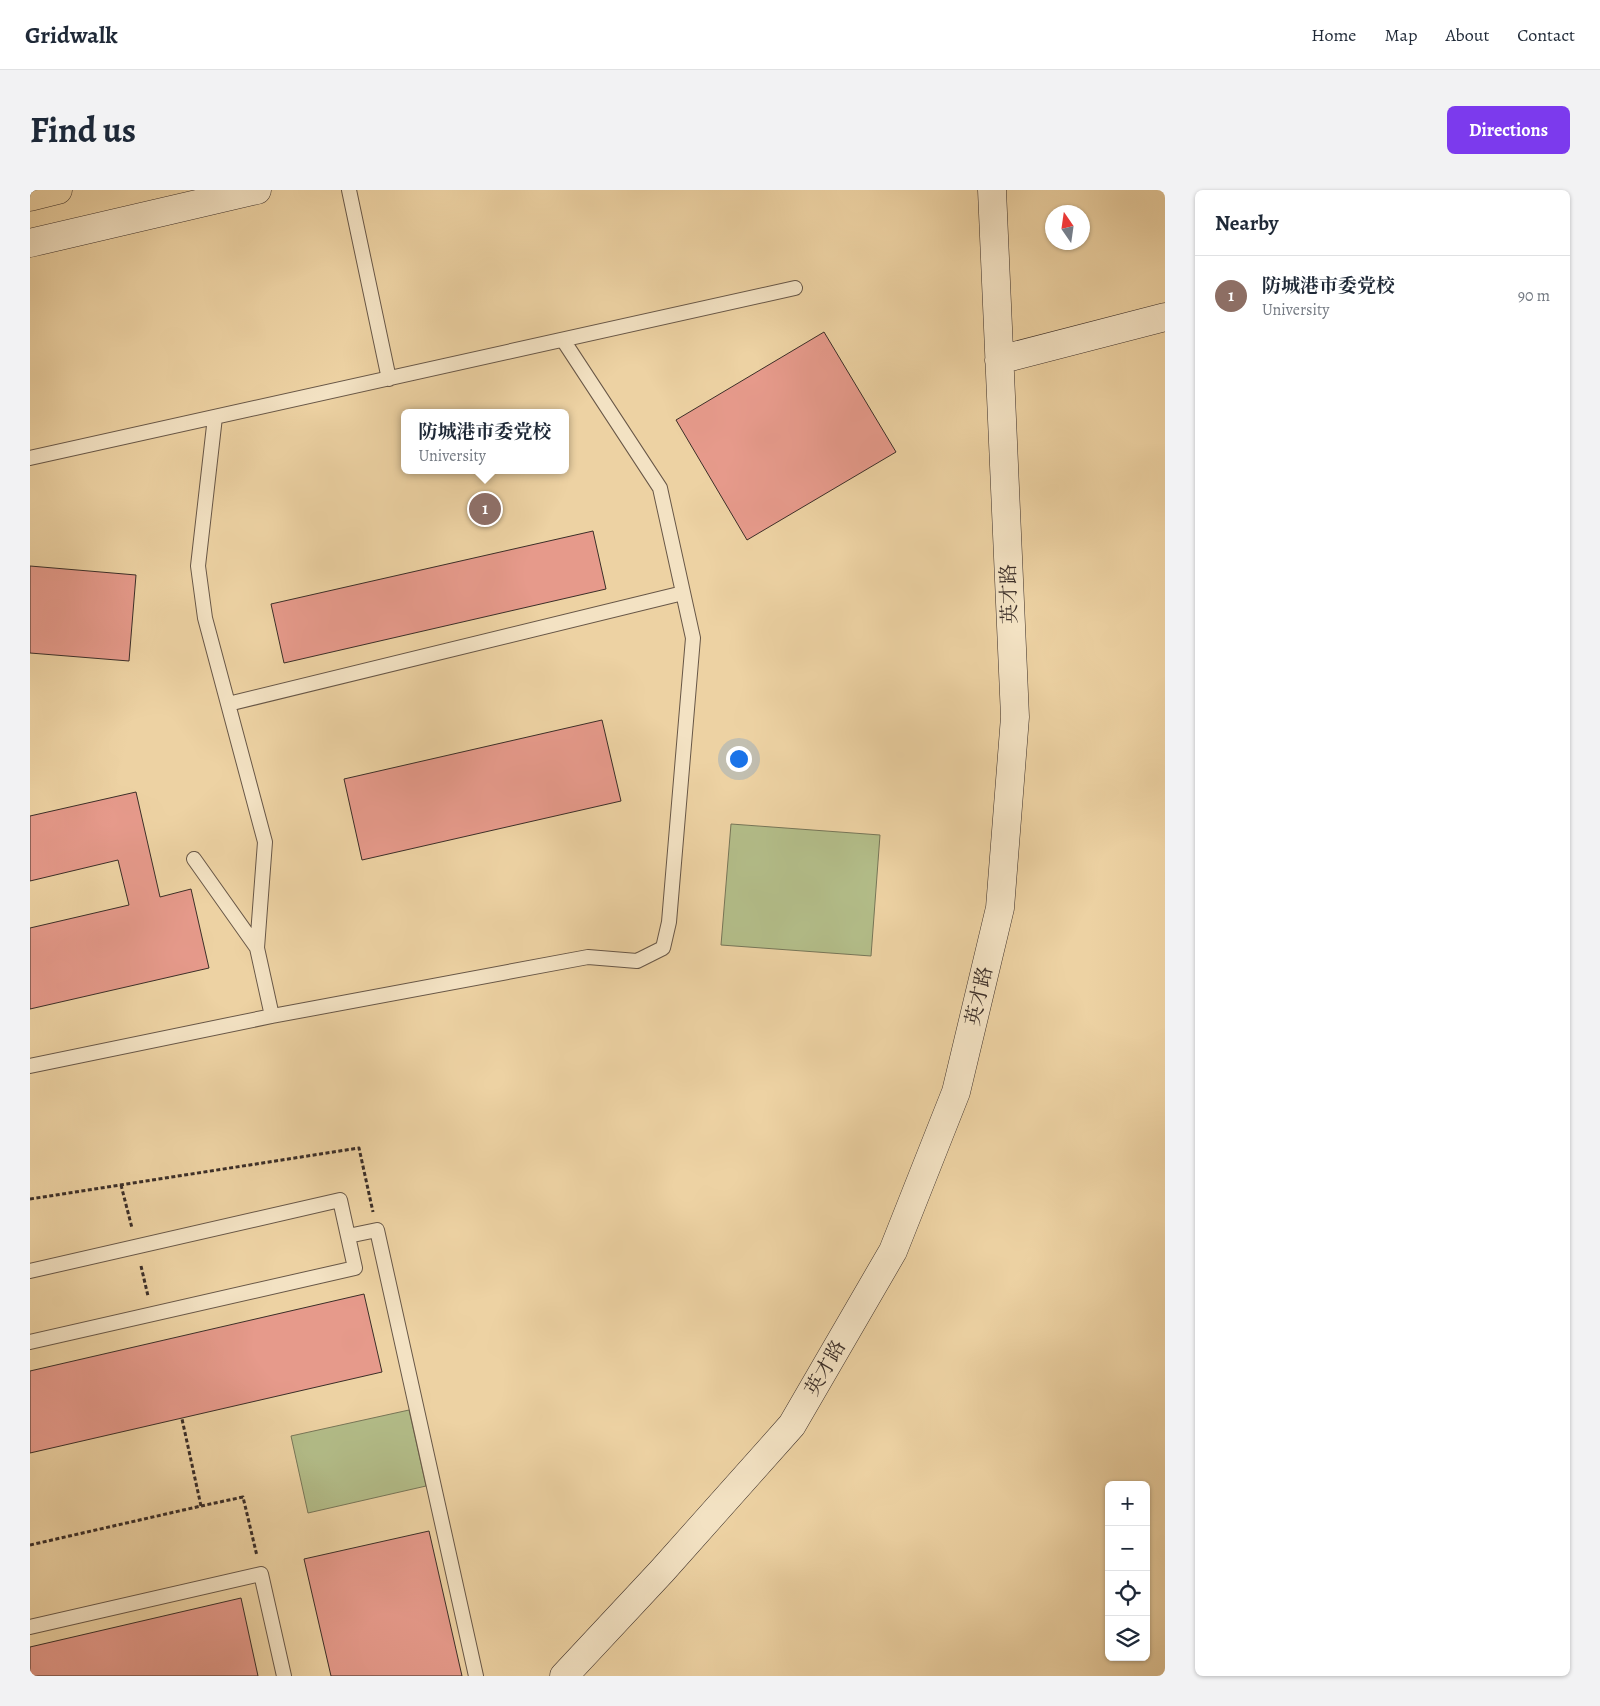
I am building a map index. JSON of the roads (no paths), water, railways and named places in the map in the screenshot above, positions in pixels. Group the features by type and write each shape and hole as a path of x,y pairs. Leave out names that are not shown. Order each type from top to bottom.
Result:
{"highway":[{"path":"30,196 58,190"}],"street":[{"path":"30,243 257,190"},
{"name":"英才路","path":"564,1676 662,1571 792,1425 893,1251 956,1092 1000,908 1014,717 992,190"},
{"path":"999,360 1165,317"}],"lane":[{"path":"349,190 389,379"},
{"path":"30,458 795,288"},
{"path":"30,1066 272,1016 588,957 637,961 663,948 670,922 693,638 660,488 564,340"},
{"path":"215,417 198,566 205,618 265,842 257,948 272,1016"},
{"path":"228,704 683,593"},
{"path":"194,859 257,948"},
{"path":"30,1271 340,1200 355,1268 30,1342"},
{"path":"348,1236 377,1230 476,1676"},
{"path":"30,1627 261,1574 284,1676"}],"place":[{"name":"防城港市委党校","path":"485,509"}]}
